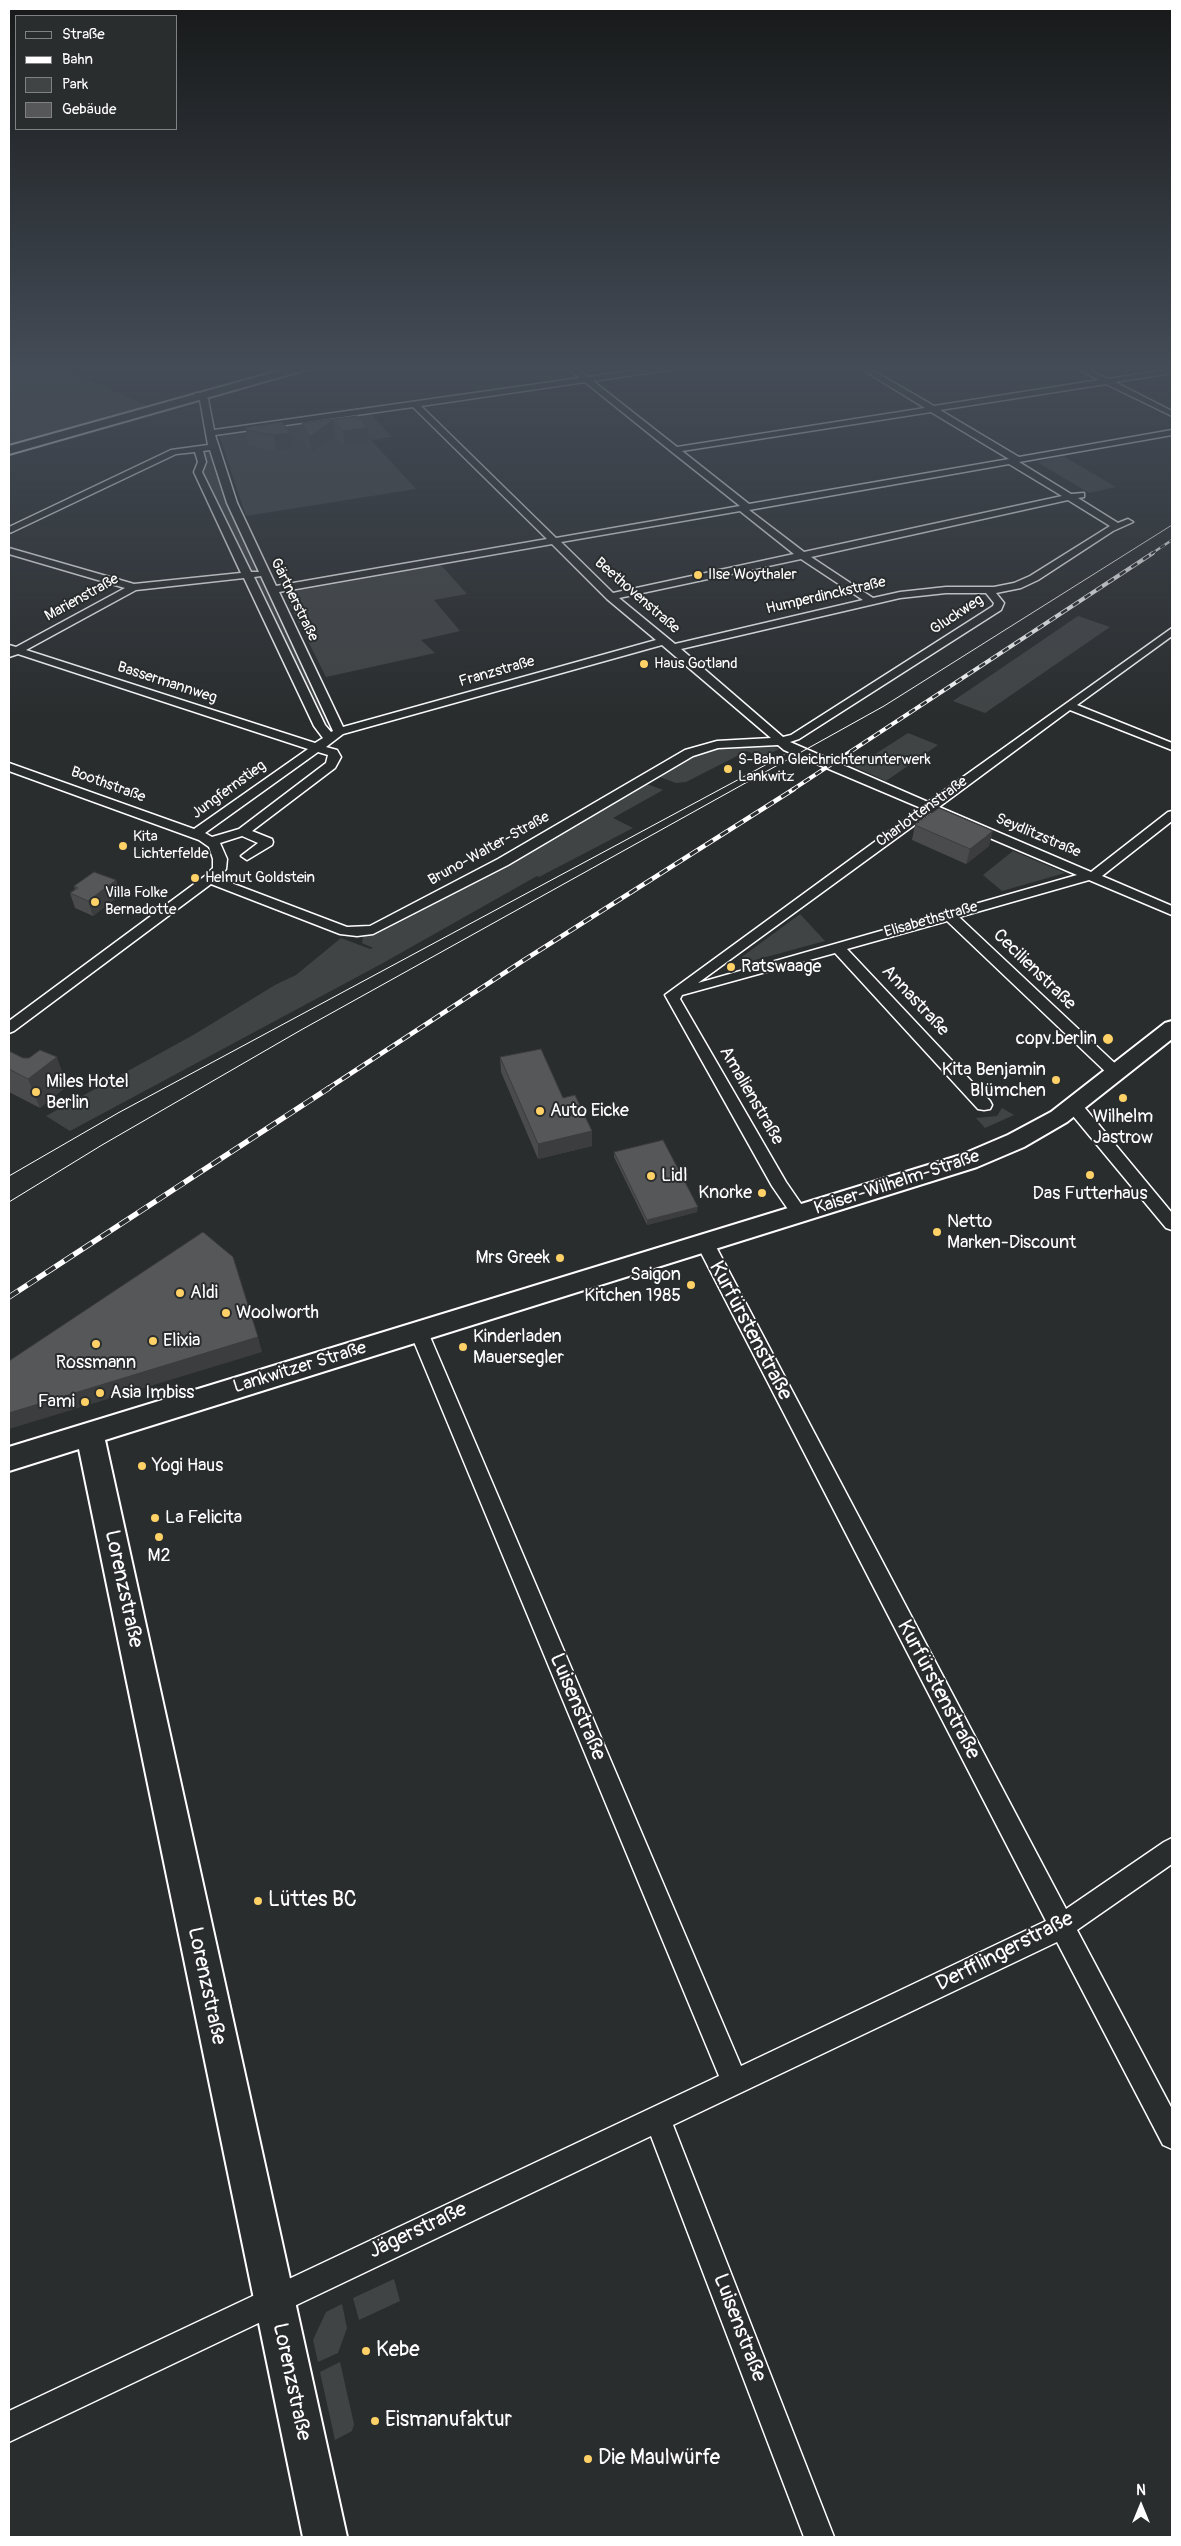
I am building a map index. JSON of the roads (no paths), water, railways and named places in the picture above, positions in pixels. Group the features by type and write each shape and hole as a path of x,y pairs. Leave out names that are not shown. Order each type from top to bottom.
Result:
{"street":[{"path":"9,530 102,486"},
{"name":"Gärtnerstraße","path":"205,486 320,726 334,735"},
{"name":"Gärtnerstraße","path":"225,486 334,735"},
{"name":"Beethovenstraße","path":"499,486 554,540 668,644 781,741"},
{"path":"719,486 745,507 744,510 803,556 871,601"},
{"path":"272,590 867,486"},
{"path":"1053,486 1118,526"},
{"path":"1064,486 1081,495"},
{"path":"616,596 1081,495"},
{"name":"Gluckweg","path":"781,741 800,734 997,608 999,603 989,590 1017,586 1034,578 1118,526 1128,522 1081,495"},
{"path":"9,550 134,587"},
{"name":"Marienstraße","path":"12,651 134,587 264,574"},
{"name":"Humperdinckstraße","path":"668,644 871,601 923,592 989,590"},
{"name":"Charlottenstraße","path":"672,995 1172,631"},
{"path":"1158,641 1172,646"},
{"name":"Franzstraße","path":"334,735 668,644"},
{"name":"Bassermannweg","path":"12,651 333,752 335,756 331,765 243,832"},
{"path":"1069,706 1172,747"},
{"name":"Jungfernstieg","path":"9,1028 210,879 219,869 219,852 211,842 196,834 334,735"},
{"name":"Seydlitzstraße","path":"781,741 788,747 930,806 1172,911"},
{"name":"Bruno-Walter-Straße","path":"210,879 345,931 365,932 391,921 503,862 689,753 723,744 781,741"},
{"name":"Boothstraße","path":"9,766 196,834"},
{"name":"Elisabethstraße","path":"672,995 1100,873 1172,815"},
{"path":"211,842 243,832 266,842 247,856"},
{"name":"Cecilienstraße","path":"949,915 1116,1073"},
{"name":"Annastraße","path":"837,947 984,1105"},
{"name":"Amalienstraße","path":"672,995 672,1000 780,1186 800,1214"},
{"name":"Kaiser-Wilhelm-Straße","path":"592,1278 969,1161 1029,1135 1074,1106 1172,1028"},
{"path":"1074,1106 1172,1224"},
{"name":"Kurfürstenstraße","path":"705,1244 1172,2136"},
{"name":"Lankwitzer Straße","path":"9,1459 592,1278"},
{"name":"Luisenstraße","path":"419,1332 735,2082"},
{"name":"Lorenzstraße","path":"90,1433 273,2301 325,2537"},
{"name":"Derfflingerstraße","path":"829,2039 1062,1926 1172,1850"},
{"name":"Jägerstraße","path":"9,2427 829,2039"},
{"name":"Luisenstraße","path":"658,2120 819,2537"}],"tram line":[{"path":"9,1202 102,1145 301,1030 884,706 1172,525"},
{"path":"9,1176 118,1113 784,755"}],"railway":[{"path":"1151,554 1172,540"},
{"path":"792,790 1153,553"},
{"path":"327,1089 521,962 794,789"},
{"path":"9,1297 329,1088"}],"place":[{"name":"Ilse Woythaler","path":"698,575"},
{"name":"Haus Gotland","path":"644,664"},
{"name":"S-Bahn Gleichrichterunterwerk Lankwitz","path":"728,769"},
{"name":"Kita Lichterfelde","path":"123,846"},
{"name":"Helmut Goldstein","path":"195,878"},
{"name":"Villa Folke Bernadotte","path":"95,902"},
{"name":"Ratswaage","path":"731,967"},
{"name":"copv.berlin","path":"1108,1039"},
{"name":"Kita Benjamin Blümchen","path":"1056,1080"},
{"name":"Miles Hotel Berlin","path":"36,1092"},
{"name":"Wilhelm Jastrow","path":"1123,1098"},
{"name":"Auto Eicke","path":"540,1111"},
{"name":"Das Futterhaus","path":"1090,1175"},
{"name":"Lidl","path":"651,1176"},
{"name":"Knorke","path":"762,1193"},
{"name":"Netto Marken-Discount","path":"937,1232"},
{"name":"Mrs Greek","path":"560,1258"},
{"name":"Saigon Kitchen 1985","path":"691,1285"},
{"name":"Aldi","path":"180,1293"},
{"name":"Woolworth","path":"226,1313"},
{"name":"Elixia","path":"153,1341"},
{"name":"Rossmann","path":"96,1344"},
{"name":"Kinderladen Mauersegler","path":"463,1347"},
{"name":"Asia Imbiss","path":"100,1393"},
{"name":"Fami","path":"85,1402"},
{"name":"Yogi Haus","path":"142,1466"},
{"name":"La Felicita","path":"155,1518"},
{"name":"M2","path":"159,1537"},
{"name":"Lüttes BC","path":"258,1901"},
{"name":"Kebe","path":"366,2351"},
{"name":"Eismanufaktur","path":"375,2421"},
{"name":"Die Maulwürfe","path":"588,2459"}]}
